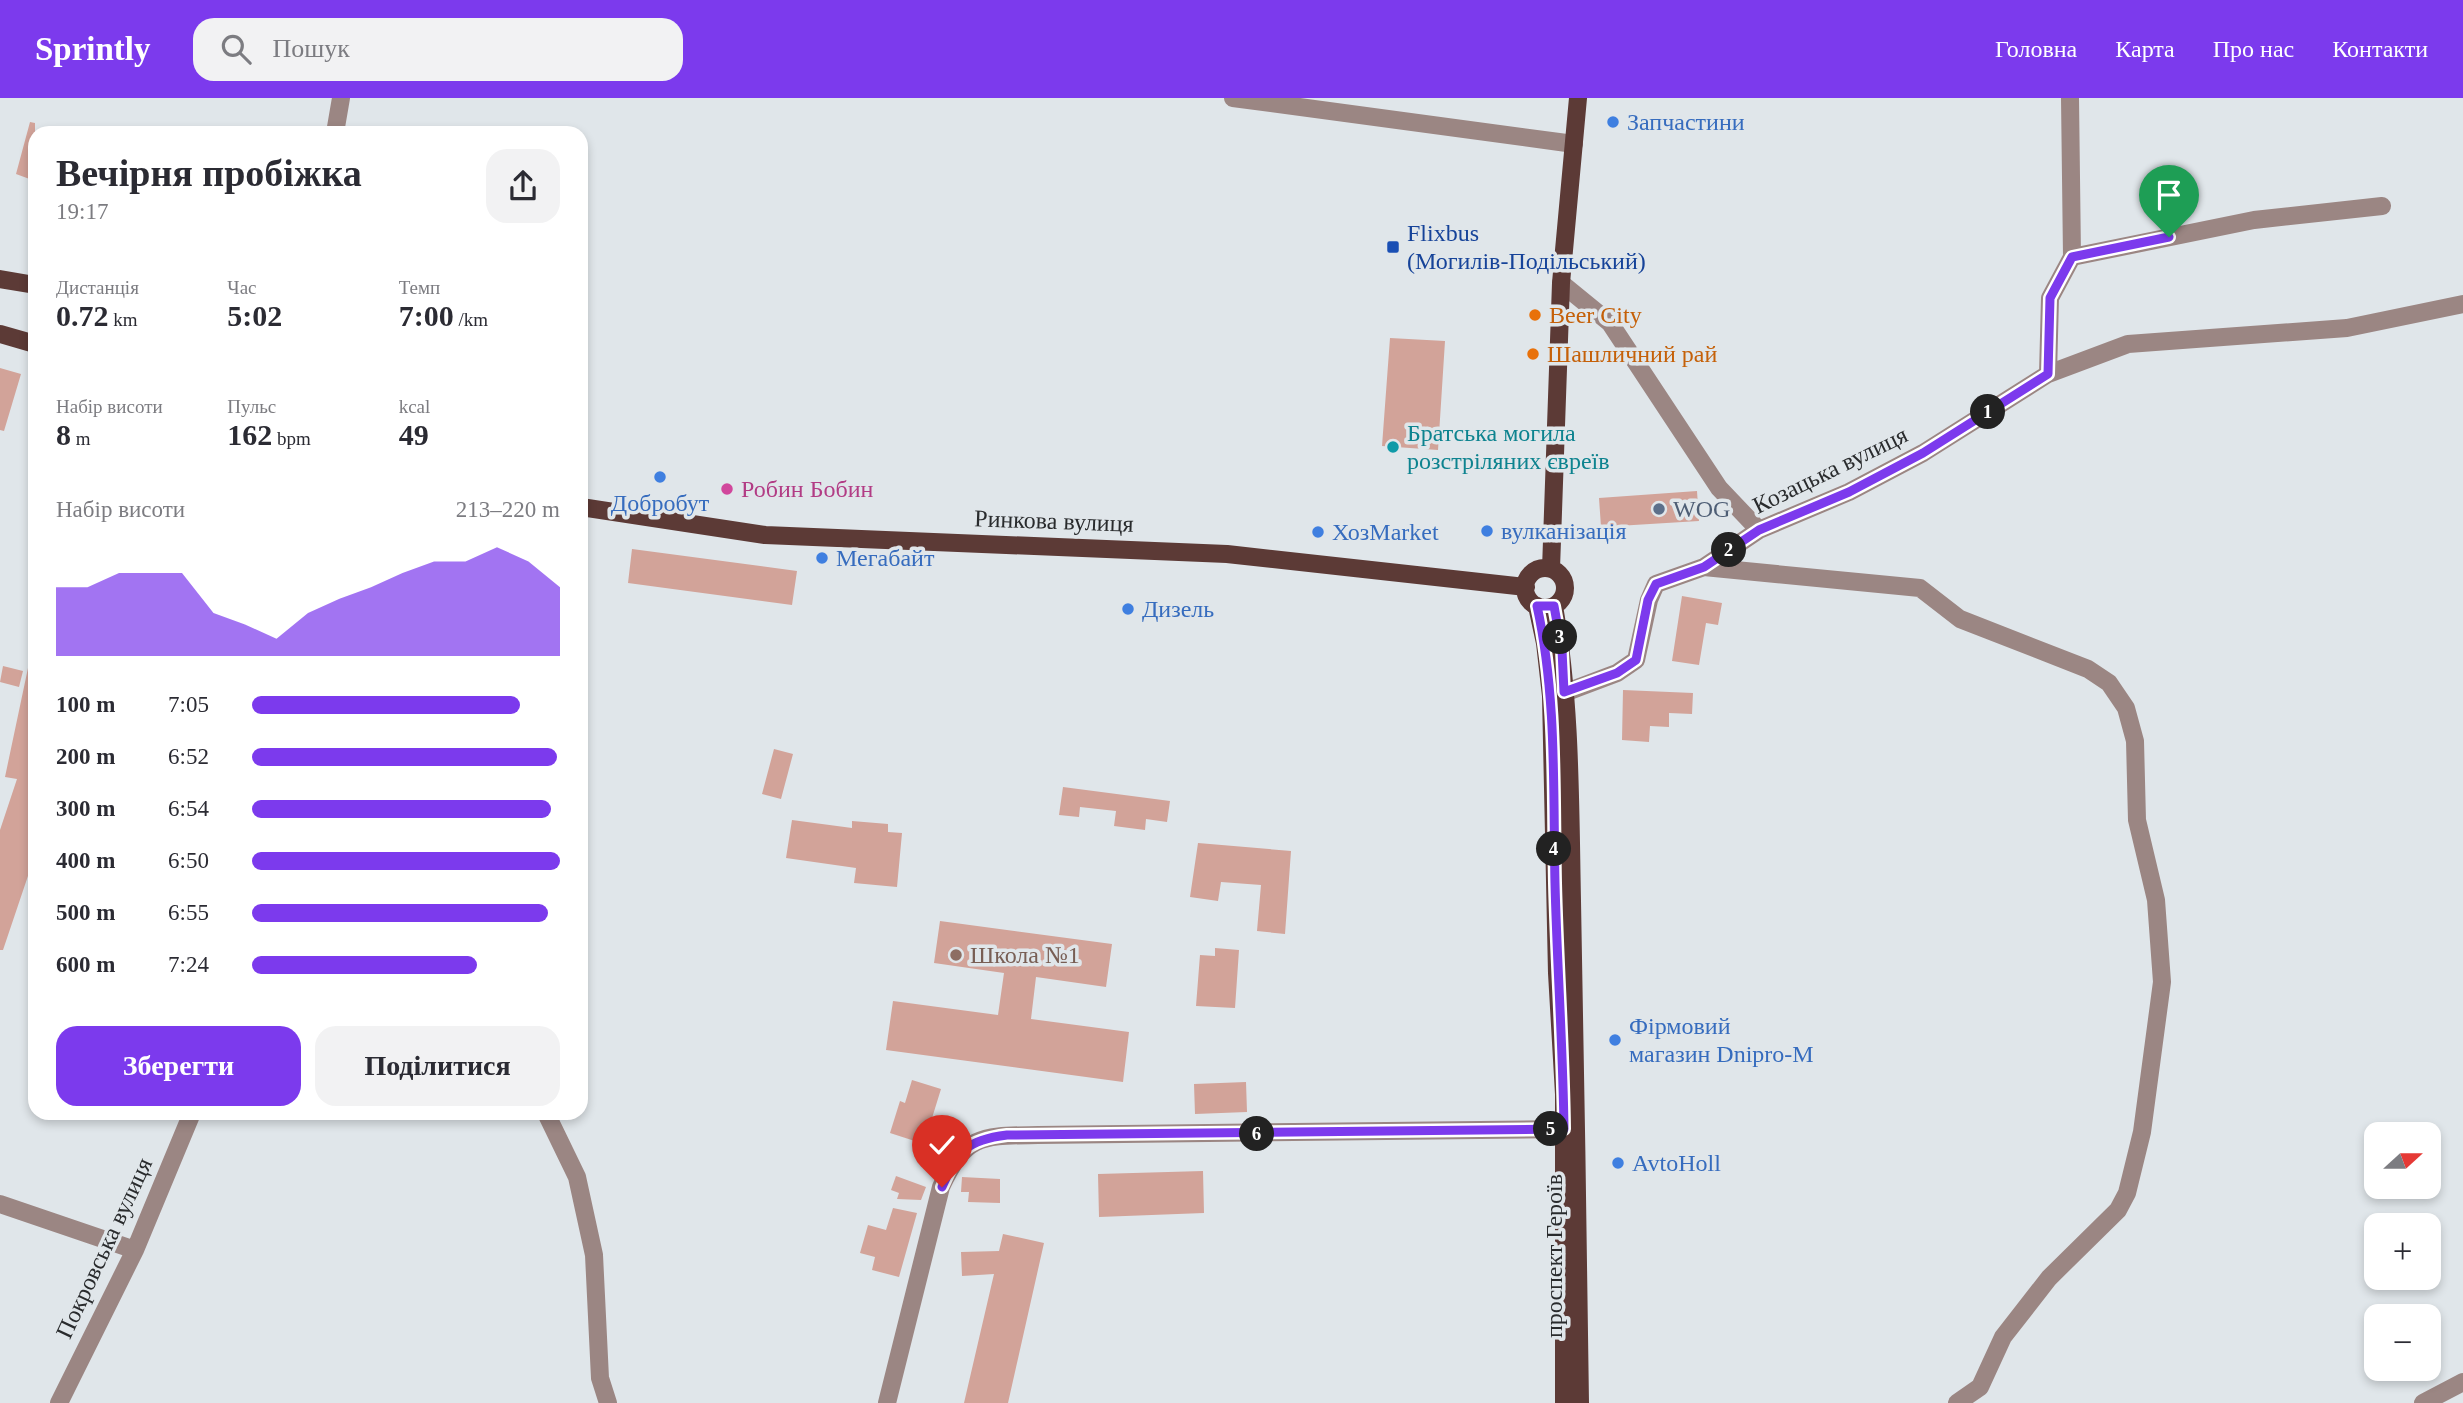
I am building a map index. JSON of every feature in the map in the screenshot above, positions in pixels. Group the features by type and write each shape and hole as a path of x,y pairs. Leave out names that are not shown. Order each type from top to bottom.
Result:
{"main road":[{"path":"1551,569 1561,283 1578,98"},
{"path":"0,279 28,284"},
{"path":"0,334 28,342"},
{"name":"Ринкова вулиця","path":"588,508 765,535 1227,554 1525,587"},
{"path":"1551,569 1561,576 1565,587 1562,598 1546,606 1528,598 1525,587 1536,571 1551,569"},
{"name":"проспект Героїв","path":"1546,606 1562,650 1564,692 1578,1131 1580,1403"},
{"name":"проспект Героїв","path":"1546,606 1545,643 1550,696 1564,1129 1564,1403"}],"street":[{"path":"336,126 341,98"},
{"path":"1233,98 1574,144"},
{"path":"2048,374 2050,298 2072,257 2070,98"},
{"path":"2072,257 2254,220 2382,206"},
{"path":"1561,283 1610,323 1719,488 1759,530"},
{"name":"Козацька вулиця","path":"1564,692 1617,673 1636,660 1648,600 1656,584 1704,567 1759,530 1849,492 1923,453 2048,374 2128,344 2347,328 2463,304"},
{"path":"1704,567 1920,589 1960,619 2088,669 2109,683 2126,708 2135,741 2137,820 2156,900 2162,982 2142,1132 2127,1193 2118,1210 2049,1278 2003,1337 1980,1387 1956,1403"},
{"name":"Покровська вулиця","path":"59,1403 135,1250 189,1120"},
{"path":"549,1120 577,1177 594,1255 600,1378 608,1403"},
{"path":"887,1403 942,1187 954,1160 967,1146 984,1138 1038,1135 1564,1129"},
{"path":"0,1204 135,1250"},
{"path":"2423,1403 2463,1382"}],"building":[{"path":"28,129 28,178 16,174"},
{"path":"1390,338 1445,341 1438,450 1382,446"},
{"path":"0,368 21,374 4,431 0,430"},
{"path":"1697,491 1699,521 1601,527 1599,498"},
{"path":"632,549 797,571 792,605 628,583"},
{"path":"1682,596 1722,603 1718,625 1706,623 1699,665 1672,661"},
{"path":"3,666 23,671 19,687 0,682"},
{"path":"28,668 28,876 3,950 0,950 0,830 17,779 5,777"},
{"path":"1623,690 1693,693 1692,714 1669,713 1669,727 1650,726 1649,742 1622,740"},
{"path":"774,749 793,754 781,799 762,794"},
{"path":"1063,787 1170,801 1167,822 1146,819 1145,830 1114,826 1116,811 1080,807 1079,817 1059,815"},
{"path":"792,820 852,828 852,821 888,824 888,832 902,833 897,887 854,883 856,868 786,858"},
{"path":"1198,843 1291,851 1285,934 1257,931 1261,885 1221,882 1218,901 1190,897"},
{"path":"940,921 1112,944 1106,987 1036,977 1031,1019 1129,1032 1123,1082 886,1050 893,1001 998,1015 1004,973 934,963"},
{"path":"1215,948 1239,950 1235,1008 1196,1006 1200,955 1215,956"},
{"path":"912,1080 941,1089 924,1144 890,1133 900,1101 905,1103"},
{"path":"1246,1082 1247,1112 1195,1114 1194,1084"},
{"path":"1203,1171 1204,1213 1099,1217 1098,1174"},
{"path":"896,1176 926,1187 921,1200 897,1199 899,1193 891,1190"},
{"path":"962,1177 1000,1179 1000,1203 968,1202 969,1192 961,1192"},
{"path":"893,1208 917,1213 899,1277 872,1270 875,1257 860,1253 868,1225 886,1230"},
{"path":"1003,1234 1044,1243 1008,1403 964,1403 994,1274 962,1276 961,1252 999,1251"}],"place":[{"name":"Запчастини","path":"1613,122"},
{"name":"Flixbus (Могилів-Подільський)","path":"1393,247"},
{"name":"Beer City","path":"1535,315"},
{"name":"Шашличний рай","path":"1533,354"},
{"name":"Братська могила розстріляних євреїв","path":"1393,447"},
{"name":"Добробут","path":"660,477"},
{"name":"Робин Бобин","path":"727,489"},
{"name":"WOG","path":"1659,509"},
{"name":"вулканізація","path":"1487,531"},
{"name":"ХозMarket","path":"1318,532"},
{"name":"Мегабайт","path":"822,558"},
{"name":"Дизель","path":"1128,609"},
{"name":"Школа №1","path":"956,955"},
{"name":"Фірмовий магазин Dnipro-M","path":"1615,1040"},
{"name":"AvtoHoll","path":"1618,1163"}],"route":[{"path":"942,1187 954,1160 967,1146 984,1138 1007,1135 1564,1129 1550,696 1545,643 1537,606 1554,606 1562,650 1564,692 1617,673 1636,660 1648,600 1656,584 1704,567 1759,530 1849,492 1923,453 2048,374 2050,298 2072,257 2169,237"}]}
